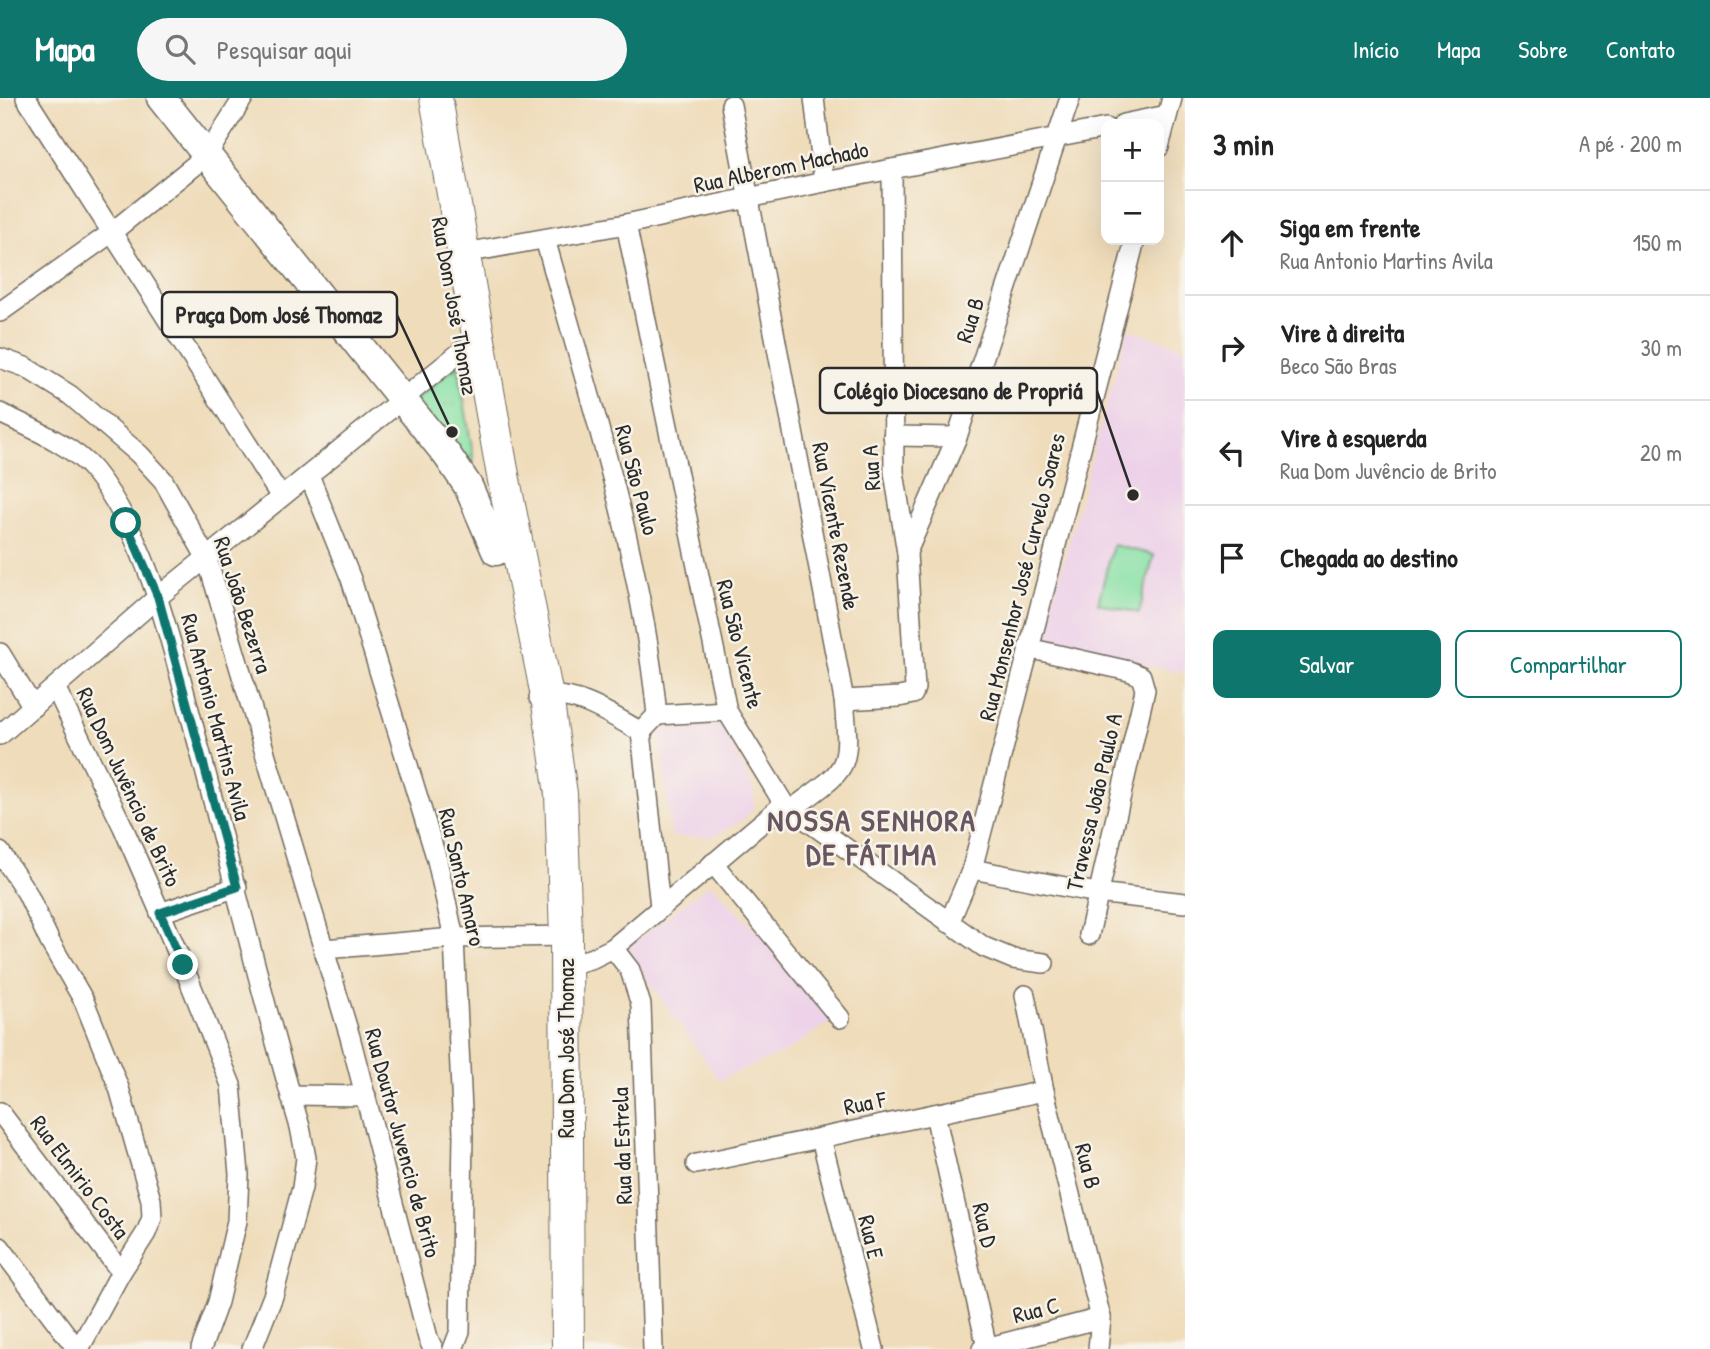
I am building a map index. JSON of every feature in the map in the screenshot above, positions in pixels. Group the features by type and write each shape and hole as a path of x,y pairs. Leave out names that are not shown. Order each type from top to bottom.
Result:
{"main road":[{"name":"Rua Dom José Thomaz","path":"423,99 465,253 471,344"},
{"name":"Rua Dom José Thomaz","path":"423,99 471,344"},
{"path":"471,344 493,471 542,697"},
{"path":"493,471 496,551 542,697"},
{"name":"Rua Dom José Thomaz","path":"542,697 555,748 564,830 569,1349"}],"street":[{"path":"26,98 281,497"},
{"path":"161,98 447,454 468,486 496,551"},
{"path":"0,312 111,233 207,155 243,98"},
{"path":"814,98 824,182"},
{"name":"Rua B","path":"906,553 957,437 1070,98"},
{"name":"Rua Vicente Rezende","path":"731,105 844,700 847,752 845,764 838,775 787,807"},
{"path":"1136,119 1170,106"},
{"path":"1164,128 1170,106"},
{"name":"Rua Alberom Machado","path":"465,253 626,224 824,182 1101,129"},
{"name":"Rua A","path":"844,700 908,696 913,694 915,678 906,553 897,496 893,436 892,169"},
{"name":"Rua São Vicente","path":"626,224 727,711 787,807 984,947 1013,959 1044,963"},
{"name":"Rua São Paulo","path":"545,239 636,572 651,655 657,715"},
{"name":"Rua Monsenhor José Curvelo Soares","path":"949,923 972,869 1134,245"},
{"path":"0,735 158,597 471,344"},
{"name":"Rua João Bezerra","path":"0,358 25,367 70,395 139,454 163,480 207,559 324,949"},
{"name":"Rua Antonio Martins Avila","path":"0,413 34,429 93,470 126,523 158,597 237,887 306,1158 302,1188 273,1296 252,1349"},
{"path":"893,436 957,437"},
{"name":"Rua Santo Amaro","path":"309,475 351,579 437,860 454,937 463,1132 460,1331 453,1349"},
{"name":"Travessa João Paulo A","path":"1028,648 1129,671 1144,680 1145,690 1089,935"},
{"path":"0,653 33,708"},
{"name":"Rua Dom Juvêncio de Brito","path":"55,689 123,827 212,1034 231,1085 239,1174 237,1221 218,1302 201,1349"},
{"path":"542,697 566,697 584,703 641,732"},
{"path":"660,907 641,732 657,715 727,711"},
{"path":"324,949 454,937 566,951 593,958 613,948 713,863 787,807"},
{"path":"0,852 27,893 50,942 84,1001 119,1088 151,1200 152,1218 146,1233 78,1349 0,1247"},
{"path":"713,863 840,1018"},
{"path":"972,869 1097,893 1185,903"},
{"path":"160,913 237,887"},
{"name":"Rua da Estrela","path":"613,948 630,970 641,1005 653,1349"},
{"name":"Rua Doutor Juvencio de Brito","path":"324,949 433,1349"},
{"name":"Rua B","path":"1025,995 1044,1091 1101,1318 1098,1349"},
{"name":"Rua F","path":"696,1164 1044,1091"},
{"path":"291,1095 366,1096"},
{"name":"Rua Elmirio Costa","path":"0,1112 121,1272"},
{"name":"Rua D","path":"935,1114 985,1348"},
{"name":"Rua E","path":"821,1138 874,1349"},
{"name":"Rua C","path":"985,1348 1101,1318"}],"shaded area":[{"path":"1128,329 1185,348 1185,673 1041,641"},
{"path":"722,724 754,791 754,807 744,819 715,836 672,837 659,731"},
{"path":"710,883 838,1017 787,1051 719,1080 626,949"}],"green space":[{"path":"458,364 474,461 465,469 412,403"},
{"path":"1113,545 1154,555 1139,613 1098,603"}],"place":[{"name":"Praça Dom José Thomaz","path":"452,432"},
{"name":"Colégio Diocesano de Propriá","path":"1133,495"}],"district":[{"name":"NOSSA SENHORA DE FÁTIMA","path":"872,838"}],"route":[{"path":"126,523 158,597 237,887 160,913 183,965"}]}
